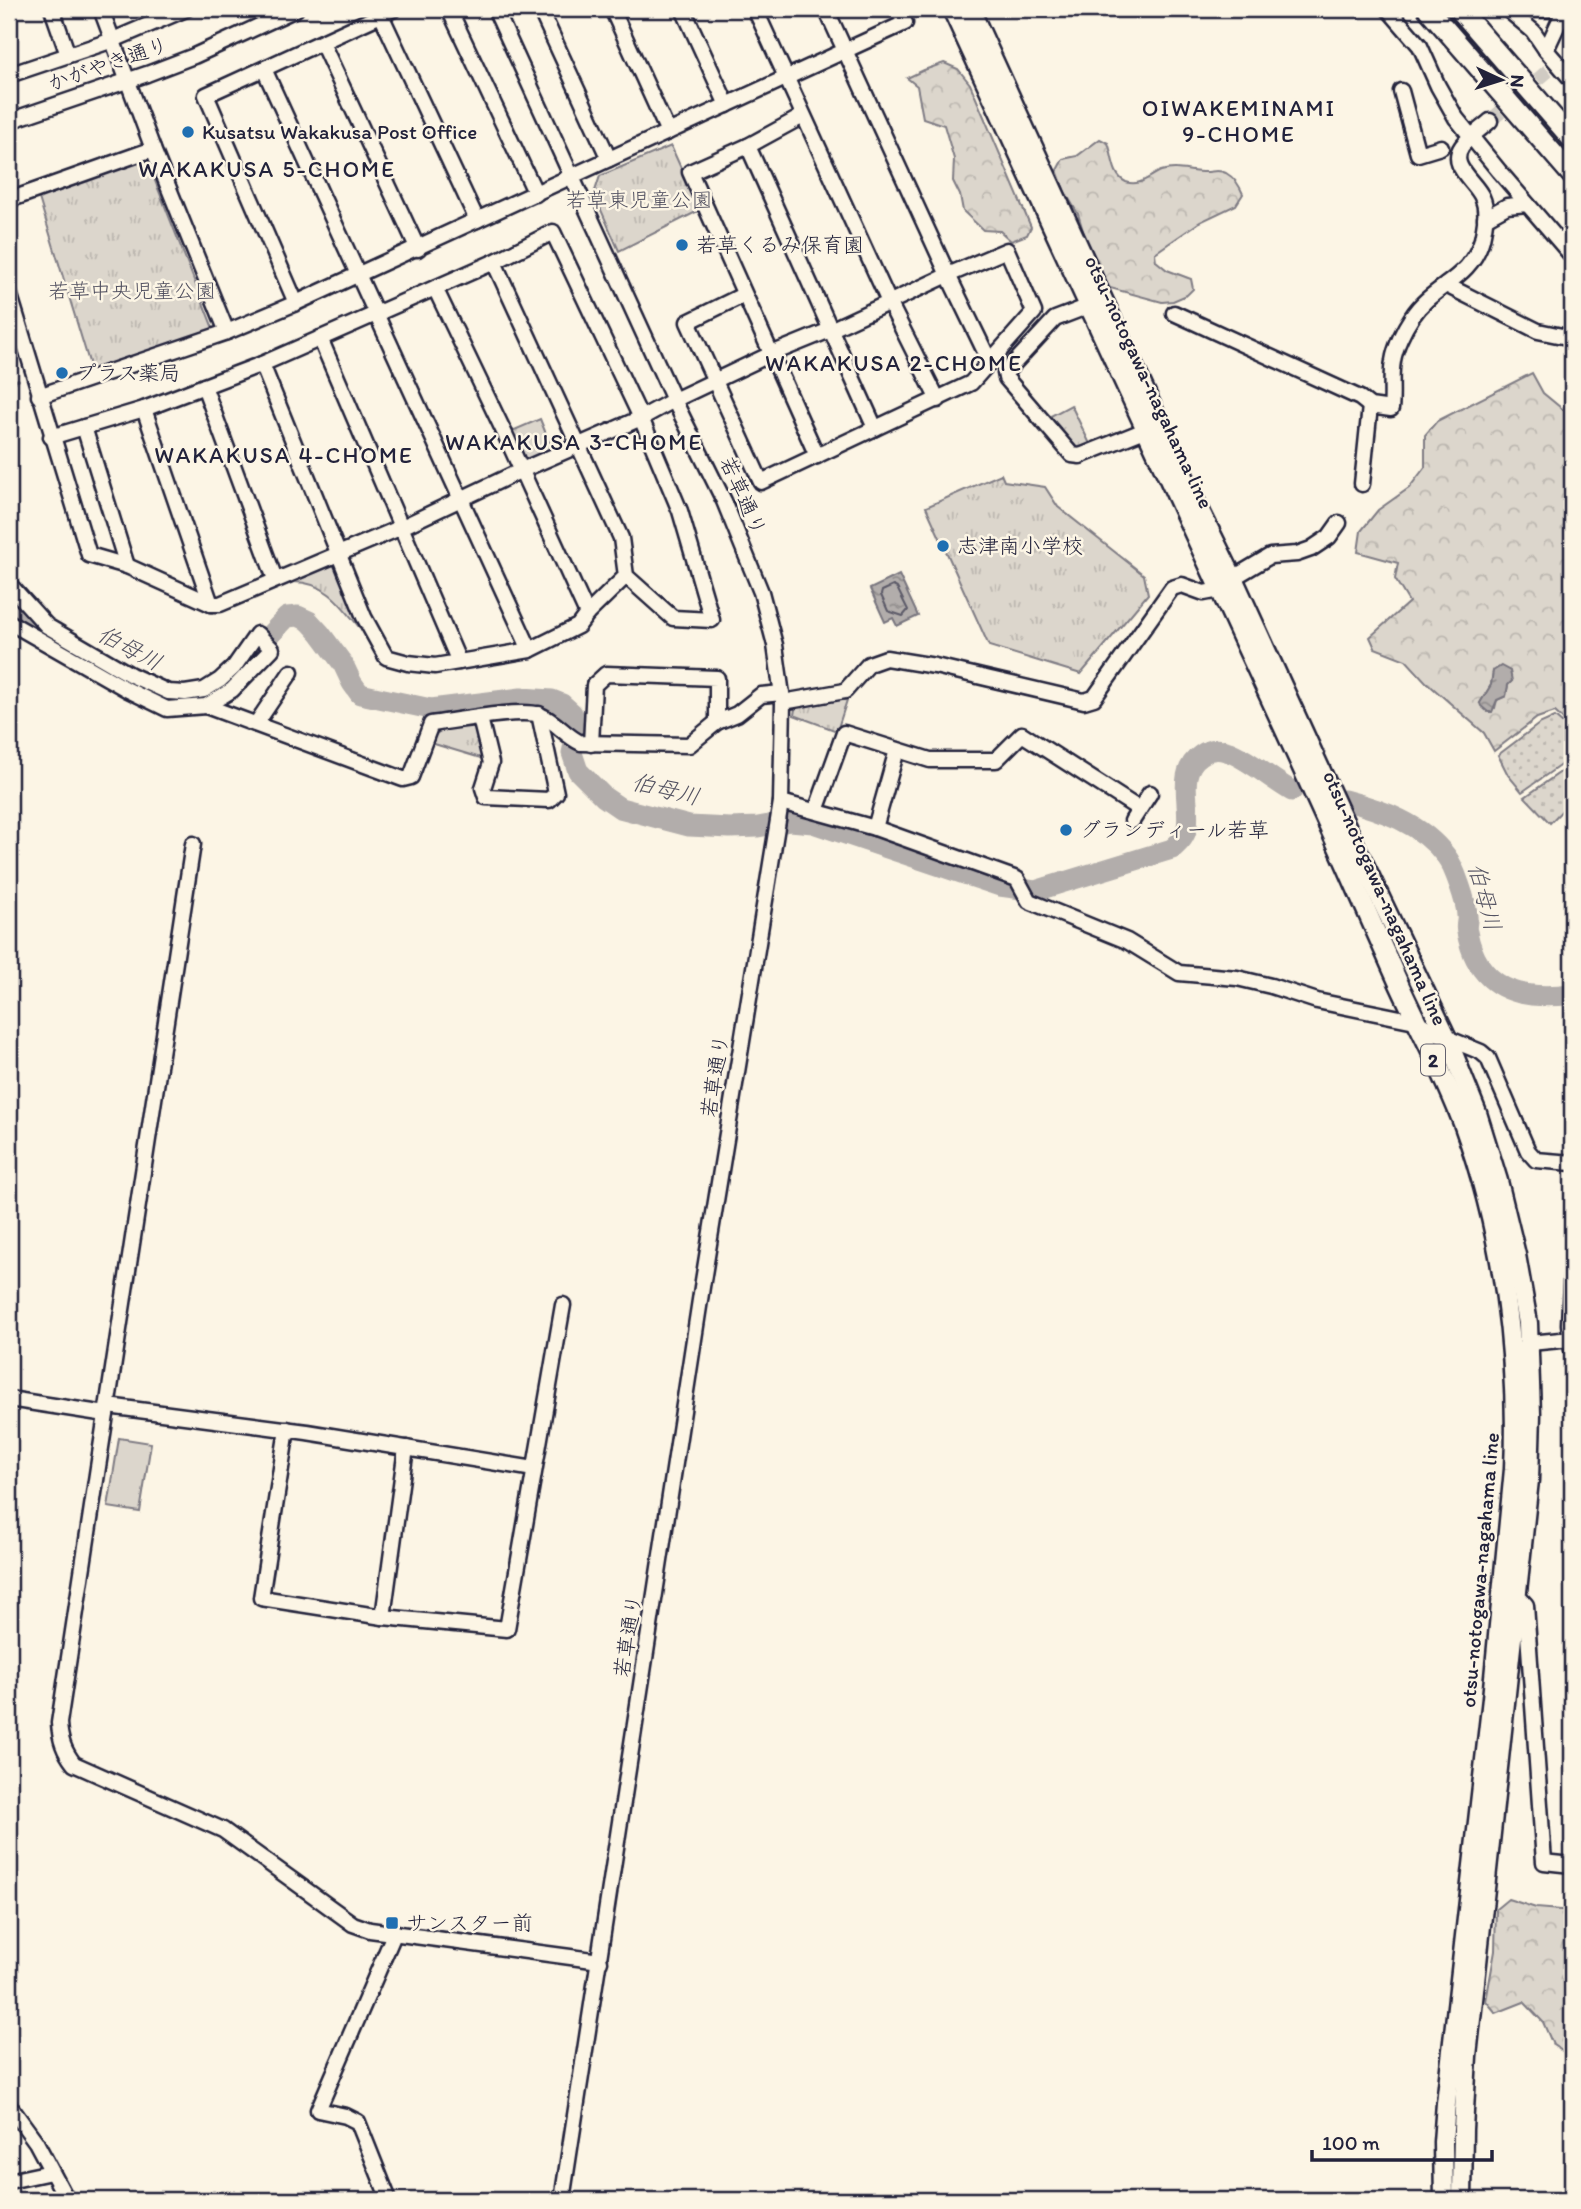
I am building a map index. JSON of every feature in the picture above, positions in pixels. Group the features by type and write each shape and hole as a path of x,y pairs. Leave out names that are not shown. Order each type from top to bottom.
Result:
{"highway":[{"path":"1428,9 1572,175"},
{"path":"1459,9 1572,139"}],"main road":[{"name":"otsu-notogawa-nagahama line","path":"952,9 1089,306 1153,427"},
{"name":"otsu-notogawa-nagahama line","path":"970,9 1153,427 1226,584 1447,1038 1478,1113 1519,1269 1530,1343 1529,1479 1464,2093 1462,2200"},
{"name":"otsu-notogawa-nagahama line","path":"1226,584 1415,1021 1463,1124 1486,1200 1504,1289 1511,1345 1516,1431 1514,1469 1446,2102 1444,2200"}],"street":[{"path":"52,9 68,55"},
{"path":"101,9 153,149 227,332"},
{"name":"かがやき通り","path":"9,121 194,56 296,9"},
{"path":"449,9 536,194"},
{"name":"若草通り","path":"495,9 674,400 724,501 761,592 775,645 783,698 780,809 702,1286 562,2200"},
{"path":"540,9 609,159"},
{"path":"612,9 668,132"},
{"path":"683,9 727,105"},
{"path":"755,9 889,302 938,400"},
{"path":"826,9 990,362"},
{"path":"39,396 227,332 418,249 905,23 898,9"},
{"path":"1388,9 1420,46 1446,101 1472,137 1572,256"},
{"path":"1508,9 1554,9"},
{"path":"1508,9 1533,31 1572,80"},
{"path":"1546,50 1565,9"},
{"path":"9,75 113,40 182,10"},
{"path":"296,303 206,95 387,12 477,220"},
{"path":"323,43 418,249"},
{"path":"264,69 530,650"},
{"path":"1401,91 1418,154 1441,147"},
{"path":"803,116 748,146 690,172 817,456"},
{"path":"1174,313 1360,398 1370,406 1391,409 1393,359 1398,346 1419,308 1475,258 1481,242 1485,218 1481,194 1461,169 1458,160 1462,147 1490,121"},
{"path":"748,146 875,428"},
{"path":"9,200 153,149"},
{"path":"1485,218 1507,205 1527,204"},
{"path":"51,437 144,409 262,364 494,262 552,232 641,418 680,511 712,620 673,618 626,576 621,538 494,262"},
{"path":"9,292 89,555 127,566 211,604 220,604 402,527 641,418 674,400 716,382 771,354 1007,250 1034,312 971,383 761,482 716,382 688,322 743,295"},
{"path":"1447,285 1466,298 1538,331 1567,337"},
{"path":"435,288 587,614"},
{"path":"1089,306 1055,319 1005,373 1006,379 1072,455 1080,457 1153,427"},
{"path":"320,338 459,662"},
{"path":"262,364 364,617 386,657 435,666 530,650 578,626 626,576"},
{"path":"204,386 275,579"},
{"path":"1362,484 1370,406"},
{"path":"144,409 211,604"},
{"path":"84,427 127,566"},
{"path":"9,621 128,690 167,709 206,706 403,779 411,777 431,724 519,714 539,715 580,741 689,745 717,722 737,715 761,695 783,698 845,691 869,664 886,658 935,666 1084,701 1094,698 1108,681 1172,587 1182,585 1204,593 1226,584 1270,556 1297,554 1311,549 1329,537 1339,523"},
{"path":"9,584 47,626 131,675 168,692 204,690 234,667 257,634 272,649 232,690 206,706"},
{"path":"256,724 292,672"},
{"path":"580,741 594,685 606,674 717,678 717,722"},
{"path":"481,718 491,763 483,788 486,797 549,800 556,793 539,715"},
{"path":"816,811 842,734 930,760 996,760 1022,734 1135,815 1150,793"},
{"path":"875,828 897,750"},
{"path":"780,809 816,811 875,828 1017,879 1029,901 1127,941 1179,973 1237,978 1317,1001 1415,1021 1481,1052 1488,1058 1528,1151 1536,1160 1572,1163"},
{"path":"193,844 59,1723 60,1738 66,1754 74,1764 223,1830 354,1924 370,1930 600,1961"},
{"path":"1530,1343 1571,1344 1569,1324 1572,1262"},
{"path":"287,1429 261,1598 383,1617 507,1629 563,1305"},
{"path":"9,1399 287,1429 534,1469"},
{"path":"383,1617 406,1448"},
{"path":"1517,1595 1526,1605 1544,1862 1572,1864"},
{"path":"389,2200 358,2122 346,2116 317,2110 395,1932"},
{"path":"9,2105 37,2142 67,2200"},
{"path":"9,2181 51,2172"}],"green space":[{"path":"944,63 958,69 970,84 1031,227 1027,235 1011,241 1000,231 983,230 963,211 960,195 953,181 954,159 944,125 923,118 917,86 907,78"},
{"path":"1100,139 1108,143 1115,170 1126,182 1140,182 1167,170 1218,171 1229,175 1240,188 1243,194 1236,205 1200,222 1155,253 1156,261 1167,270 1191,279 1193,289 1187,295 1162,302 1110,288 1102,277 1086,241 1078,214 1065,192 1057,170 1063,159 1077,156"},
{"name":"若草東児童公園","path":"671,146 700,210 619,251 594,194 600,176"},
{"name":"若草中央児童公園","path":"146,158 214,331 92,372 38,195"},
{"path":"1532,373 1543,393 1572,417 1572,728 1555,712 1537,718 1494,751 1484,733 1426,682 1406,660 1375,648 1370,637 1409,602 1395,579 1398,563 1358,552 1361,531 1378,510 1409,488 1425,467 1425,435 1437,421","holes":["1493,671 1512,681 1508,685 1506,696 1497,700 1495,708 1480,703 1491,685"]},
{"path":"1071,405 1091,446 1079,450 1071,449 1045,419"},
{"path":"540,419 555,456 522,470 505,434"},
{"path":"1001,474 1004,481 1045,487 1058,507 1144,575 1148,594 1081,674 989,646 926,507"},
{"path":"329,564 335,566 362,625 359,627 339,602 323,590 314,585 292,582 291,579"},
{"path":"847,700 837,731 794,715 795,709 801,705"},
{"path":"1555,717 1572,732 1572,757 1522,792 1508,775 1498,755 1539,724"},
{"path":"469,725 478,731 484,759 431,743 441,730"},
{"path":"1572,764 1572,800 1550,823 1525,797"},
{"path":"119,1438 151,1443 140,1512 108,1507"},
{"path":"1508,1899 1536,1908 1572,1911 1572,2089 1568,2086 1569,2063 1565,2053 1553,2045 1543,2022 1524,2002 1496,2013 1486,2001 1495,1951 1496,1909"}],"water":[{"path":"899,575 918,616 897,626 893,618 885,622 870,589"},
{"path":"1501,666 1510,671 1512,681 1508,685 1506,696 1497,700 1492,712 1488,712 1480,703 1491,685 1493,671"}],"waterway":[{"path":"9,383 18,380"},
{"name":"伯母川","path":"9,601 38,625 58,637"},
{"name":"伯母川","path":"225,682 287,617 298,616 309,621 320,633 343,664 360,694 431,709 521,698 552,700 562,704 577,722 572,753 578,771 604,797 620,808 689,826 730,828 758,827 790,821 813,823 1000,886 1035,891 1172,849 1182,839 1187,827 1186,788 1189,770 1193,762 1207,751 1219,750 1233,754 1292,791"},
{"name":"伯母川","path":"1344,800 1386,813 1413,826 1446,856 1462,894 1467,918 1466,930 1473,952 1491,979 1519,993 1553,996 1572,994"}],"tunnel":[{"path":"1490,121 1557,63"}],"place":[{"name":"Kusatsu Wakakusa Post Office","path":"188,132"},
{"name":"若草くるみ保育園","path":"682,245"},
{"name":"プラス薬局","path":"62,373"},
{"name":"志津南小学校","path":"943,546"},
{"name":"グランディール若草","path":"1066,830"},
{"name":"サンスター前","path":"392,1923"}],"district":[{"name":"OIWAKEMINAMI 9-CHOME","path":"1239,121"},
{"name":"WAKAKUSA 5-CHOME","path":"267,169"},
{"name":"WAKAKUSA 2-CHOME","path":"894,363"},
{"name":"WAKAKUSA 3-CHOME","path":"574,442"},
{"name":"WAKAKUSA 4-CHOME","path":"284,455"}]}
